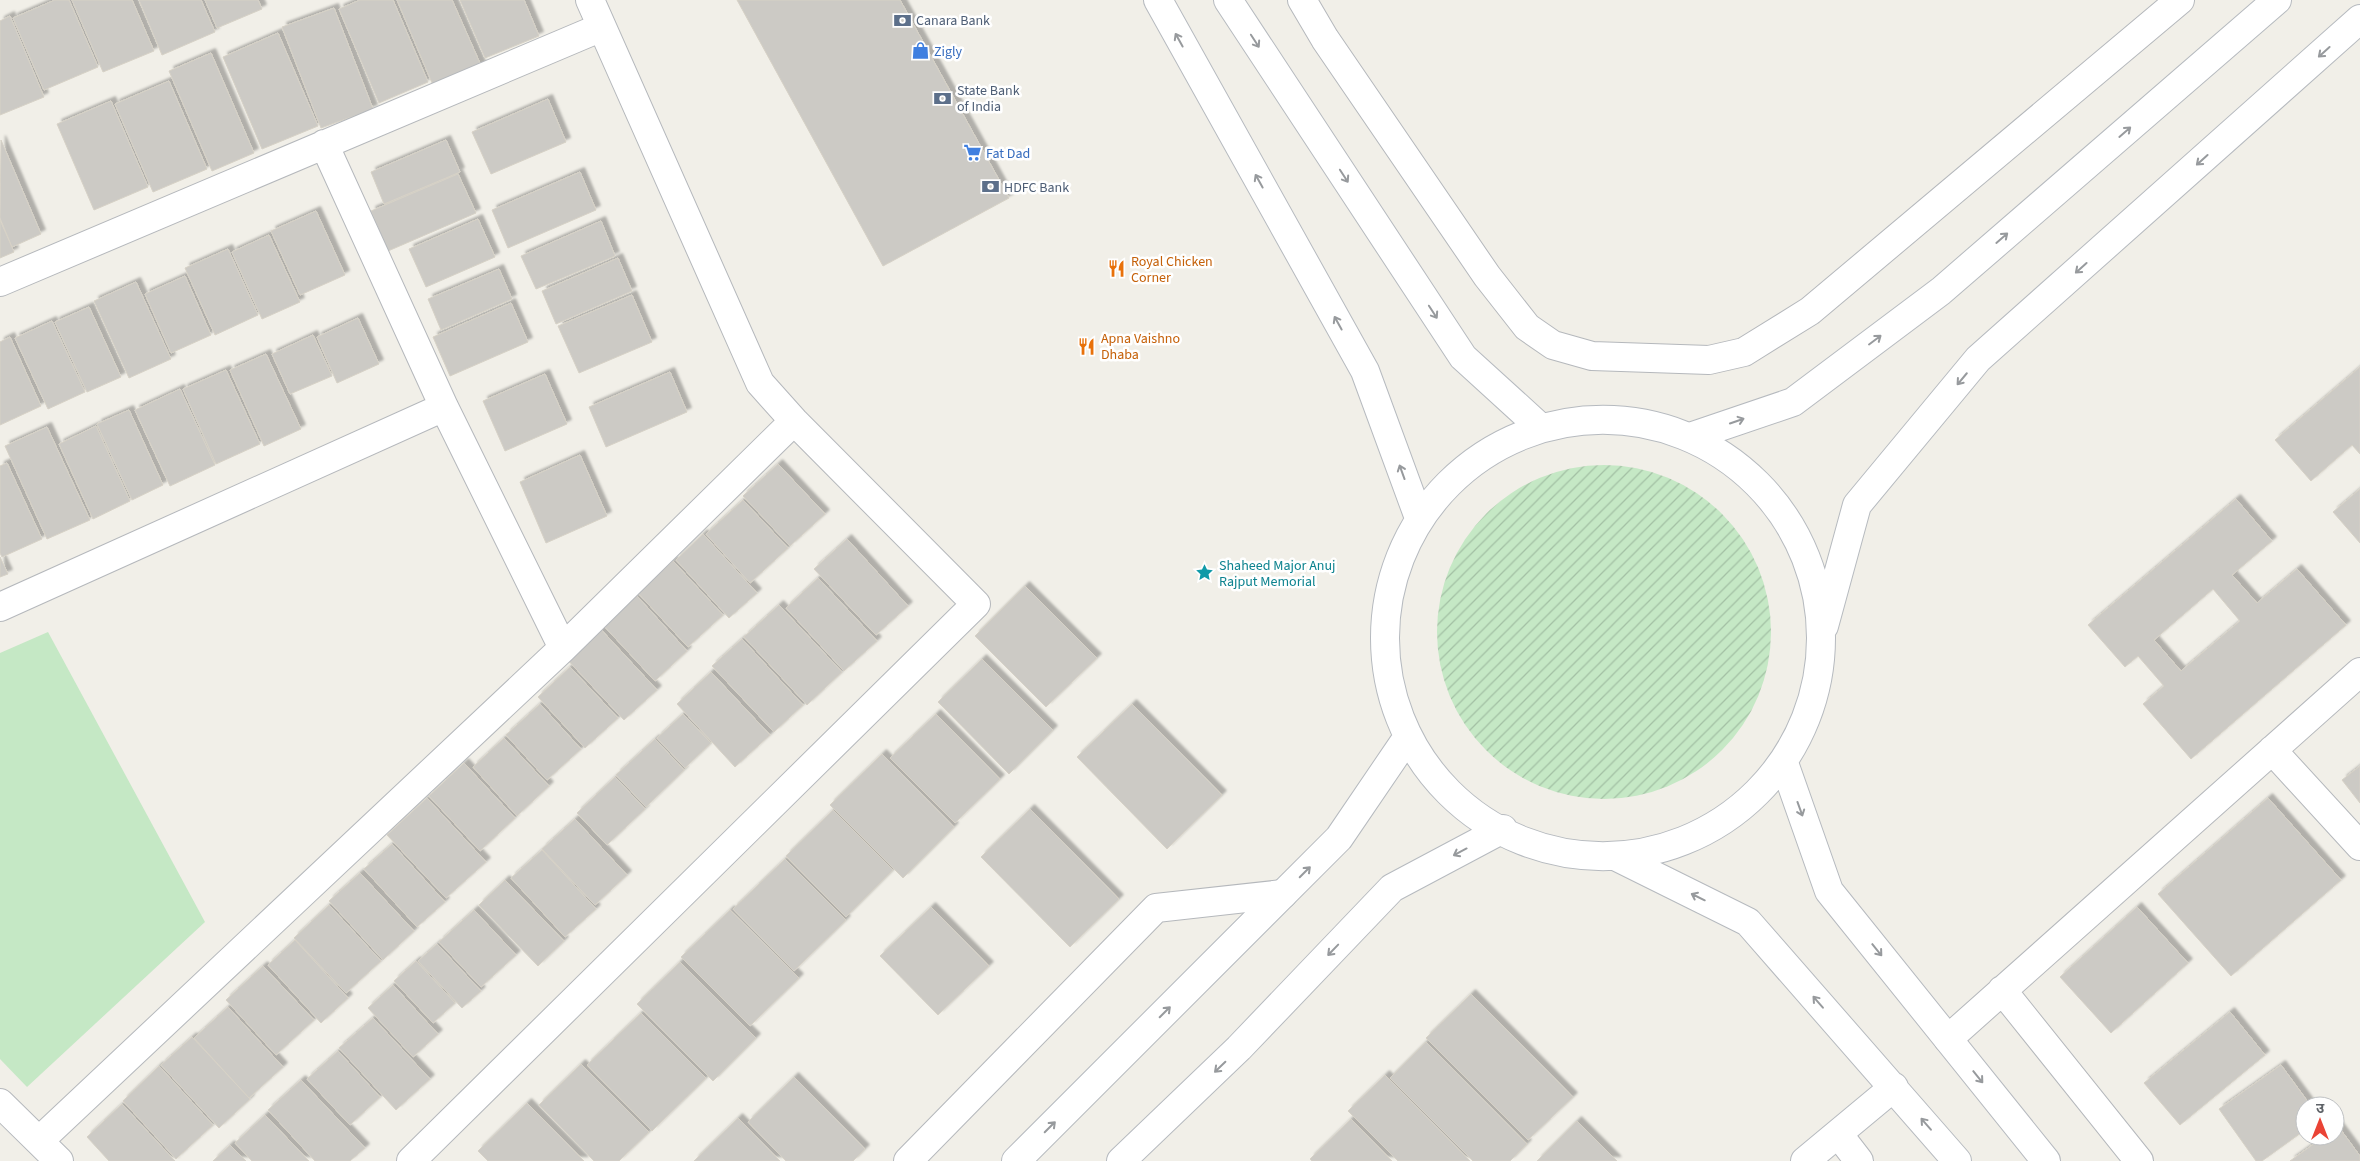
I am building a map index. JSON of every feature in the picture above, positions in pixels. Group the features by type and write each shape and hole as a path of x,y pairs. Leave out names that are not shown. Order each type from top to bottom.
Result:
{"street":[{"path":"411,1161 976,604 794,421 760,383 590,0"},
{"path":"1158,0 1365,372 1420,518"},
{"path":"1228,0 1463,357 1541,428"},
{"path":"1302,0 1325,39 1487,276 1527,327 1554,345 1592,356 1709,360 1744,352 1810,311 2180,0"},
{"path":"1690,437 1792,402 1941,291 2277,0"},
{"path":"1617,857 1690,840 1735,814 1784,763 1810,712 1821,669 1823,630 1857,505 1978,359 2360,20"},
{"path":"0,282 602,26"},
{"path":"324,144 444,407 563,648"},
{"path":"0,607 444,407"},
{"path":"1823,630 1807,555 1759,484 1690,437 1658,426 1625,420 1585,420 1541,428 1471,463 1420,518 1394,569 1384,620 1385,666 1392,702 1407,738 1464,808 1538,847 1617,857 1748,922 1957,1161"},
{"path":"39,1141 563,648 794,421"},
{"path":"1948,1039 2360,672"},
{"path":"1016,1161 1339,838 1407,738"},
{"path":"2272,750 2360,846"},
{"path":"1784,763 1829,890 2046,1161"},
{"path":"1121,1161 1239,1048 1392,888 1503,829"},
{"path":"908,1161 1156,908 1282,894"},
{"path":"2002,990 2139,1161"},
{"path":"1805,1161 1894,1087"},
{"path":"0,1103 60,1161"},
{"path":"1838,1135 1860,1161"}],"green space":[{"path":"1604,465 1637,468 1668,477 1697,493 1722,514 1743,539 1759,568 1768,599 1771,632 1768,665 1759,696 1743,725 1722,750 1697,771 1668,787 1637,796 1604,799 1571,796 1540,787 1511,771 1486,750 1465,725 1449,696 1440,665 1437,632 1440,599 1449,568 1465,539 1486,514 1511,493 1540,477 1571,468"},
{"path":"48,632 205,922 27,1087 0,1059 0,653"}],"building":[{"path":"55,0 69,0 98,67 44,90 13,18"},
{"path":"72,0 132,0 154,51 103,72"},
{"path":"139,0 201,0 215,32 162,55"},
{"path":"205,0 258,0 262,9 217,28"},
{"path":"360,0 393,0 428,82 379,103 339,9"},
{"path":"397,0 452,0 483,70 435,90"},
{"path":"460,0 524,0 539,36 485,58"},
{"path":"737,0 900,0 1009,198 883,266"},
{"path":"334,8 373,109 321,128 282,27"},
{"path":"10,16 44,97 0,115 0,21"},
{"path":"278,33 318,126 262,149 223,57"},
{"path":"211,53 254,153 212,171 169,71"},
{"path":"169,81 207,169 153,192 115,104"},
{"path":"548,99 566,142 491,174 472,132"},
{"path":"111,101 148,187 94,210 57,124"},
{"path":"1,140 41,234 12,247 0,218"},
{"path":"446,140 460,172 384,204 371,172"},
{"path":"580,172 596,210 508,248 492,210"},
{"path":"458,174 476,213 388,251 371,211"},
{"path":"316,211 345,275 300,295 271,231"},
{"path":"478,219 495,257 426,287 409,249"},
{"path":"0,220 14,252 0,258"},
{"path":"601,221 615,256 536,289 521,256"},
{"path":"269,235 300,302 262,319 232,252"},
{"path":"228,249 258,315 215,335 185,268"},
{"path":"618,258 632,291 556,324 542,291"},
{"path":"499,269 512,299 441,330 428,299"},
{"path":"185,276 211,335 171,353 145,294"},
{"path":"136,282 171,359 129,378 94,301"},
{"path":"632,295 652,342 579,373 558,326"},
{"path":"511,303 528,342 450,376 433,337"},
{"path":"89,307 121,377 87,392 55,322"},
{"path":"358,318 379,364 337,383 317,337"},
{"path":"52,321 85,392 48,409 15,338"},
{"path":"313,335 332,376 290,394 272,354"},
{"path":"10,337 41,406 0,425 0,342"},
{"path":"266,354 301,429 264,446 230,370"},
{"path":"2360,367 2360,454 2352,445 2311,481 2275,440"},
{"path":"226,370 260,444 216,464 183,389"},
{"path":"670,372 687,412 606,447 589,407"},
{"path":"545,374 567,424 505,451 483,401"},
{"path":"180,389 215,465 170,486 135,410"},
{"path":"129,410 163,485 132,500 97,424"},
{"path":"96,426 130,501 93,519 59,444"},
{"path":"47,427 90,520 47,539 5,446"},
{"path":"580,455 607,516 546,543 520,482"},
{"path":"7,463 42,539 2,557 0,553 0,466"},
{"path":"778,464 825,514 790,546 743,496"},
{"path":"2360,489 2360,543 2333,512"},
{"path":"2236,499 2272,541 2232,575 2257,603 2297,569 2346,625 2191,759 2143,704 2164,686 2138,656 2125,667 2088,625","holes":["2213,589 2240,621 2181,671 2154,640"]},
{"path":"743,500 788,548 750,583 706,534"},
{"path":"703,534 757,593 729,618 676,560"},
{"path":"847,539 908,606 876,635 814,569"},
{"path":"0,557 8,574 0,577"},
{"path":"673,561 723,615 688,647 638,593"},
{"path":"818,578 877,641 844,671 786,608"},
{"path":"1025,586 1097,658 1046,707 975,636"},
{"path":"637,596 687,651 655,681 604,626"},
{"path":"779,605 842,672 807,705 744,637"},
{"path":"595,623 657,690 624,720 562,654"},
{"path":"742,639 803,705 774,732 712,666"},
{"path":"982,659 1053,730 1009,774 938,702"},
{"path":"570,667 618,718 585,748 538,697"},
{"path":"711,672 770,735 735,767 677,704"},
{"path":"540,704 581,749 547,780 506,735"},
{"path":"1132,704 1222,795 1167,849 1077,757"},
{"path":"683,714 711,743 685,768 657,738"},
{"path":"936,714 1000,779 955,823 890,758"},
{"path":"504,738 549,786 517,816 473,767"},
{"path":"655,739 684,770 646,807 616,775"},
{"path":"882,754 954,827 903,878 830,805"},
{"path":"464,763 515,818 480,851 429,796"},
{"path":"2360,766 2360,803 2342,780"},
{"path":"615,777 645,809 607,845 577,813"},
{"path":"427,798 486,862 446,898 387,835"},
{"path":"2268,798 2341,880 2231,976 2158,894"},
{"path":"1030,809 1119,899 1070,947 981,857"},
{"path":"833,810 893,870 846,917 786,856"},
{"path":"575,819 627,875 595,905 542,849"},
{"path":"392,844 445,902 417,927 364,869"},
{"path":"542,850 596,909 565,937 511,878"},
{"path":"785,859 846,920 794,971 733,909"},
{"path":"360,873 414,931 383,960 329,901"},
{"path":"505,880 564,941 538,966 479,905"},
{"path":"329,905 381,961 346,993 294,938"},
{"path":"931,907 989,966 938,1015 880,956"},
{"path":"2137,907 2188,963 2111,1033 2060,977"},
{"path":"474,910 516,955 481,987 439,942"},
{"path":"730,910 799,978 750,1026 681,957"},
{"path":"295,940 348,998 321,1023 268,965"},
{"path":"437,944 481,991 462,1008 418,961"},
{"path":"416,961 455,1003 433,1023 394,981"},
{"path":"680,962 756,1038 713,1081 637,1004"},
{"path":"263,966 314,1020 276,1055 226,1000"},
{"path":"393,985 438,1034 413,1057 368,1008"},
{"path":"1471,994 1573,1097 1528,1140 1426,1038"},
{"path":"228,1007 283,1067 249,1098 194,1038"},
{"path":"2230,1012 2265,1055 2180,1125 2144,1083"},
{"path":"641,1013 706,1078 652,1131 587,1065"},
{"path":"373,1018 430,1079 396,1110 339,1048"},
{"path":"192,1037 250,1099 219,1128 161,1065"},
{"path":"1426,1042 1527,1144 1510,1161 1473,1161 1390,1078"},
{"path":"338,1051 380,1097 350,1125 307,1079"},
{"path":"581,1064 649,1132 619,1161 594,1161 539,1105"},
{"path":"2281,1065 2304,1096 2295,1096 2295,1137 2262,1161 2256,1161 2219,1109"},
{"path":"159,1066 213,1125 176,1159 123,1101"},
{"path":"1385,1075 1470,1161 1398,1161 1348,1111"},
{"path":"794,1077 865,1149 853,1161 786,1161 748,1122"},
{"path":"301,1080 365,1148 350,1161 315,1161 268,1110"},
{"path":"527,1103 584,1161 488,1161 478,1151"},
{"path":"122,1104 175,1161 109,1161 87,1137"},
{"path":"265,1115 309,1161 252,1161 235,1143"},
{"path":"738,1118 780,1161 694,1161"},
{"path":"1351,1119 1392,1161 1312,1161 1310,1159"},
{"path":"1577,1121 1617,1161 1537,1161"},
{"path":"2345,1136 2360,1156 2360,1161 2290,1161 2311,1146 2345,1146"},
{"path":"230,1145 246,1161 213,1161"}],"place":[{"name":"Canara Bank","path":"902,20"},
{"name":"Zigly","path":"920,51"},
{"name":"State Bank of India","path":"943,98"},
{"name":"Fat Dad","path":"972,153"},
{"name":"HDFC Bank","path":"990,187"},
{"name":"Royal Chicken Corner","path":"1117,269"},
{"name":"Apna Vaishno Dhaba","path":"1087,346"},
{"name":"Shaheed Major Anuj Rajput Memorial","path":"1205,573"}]}
